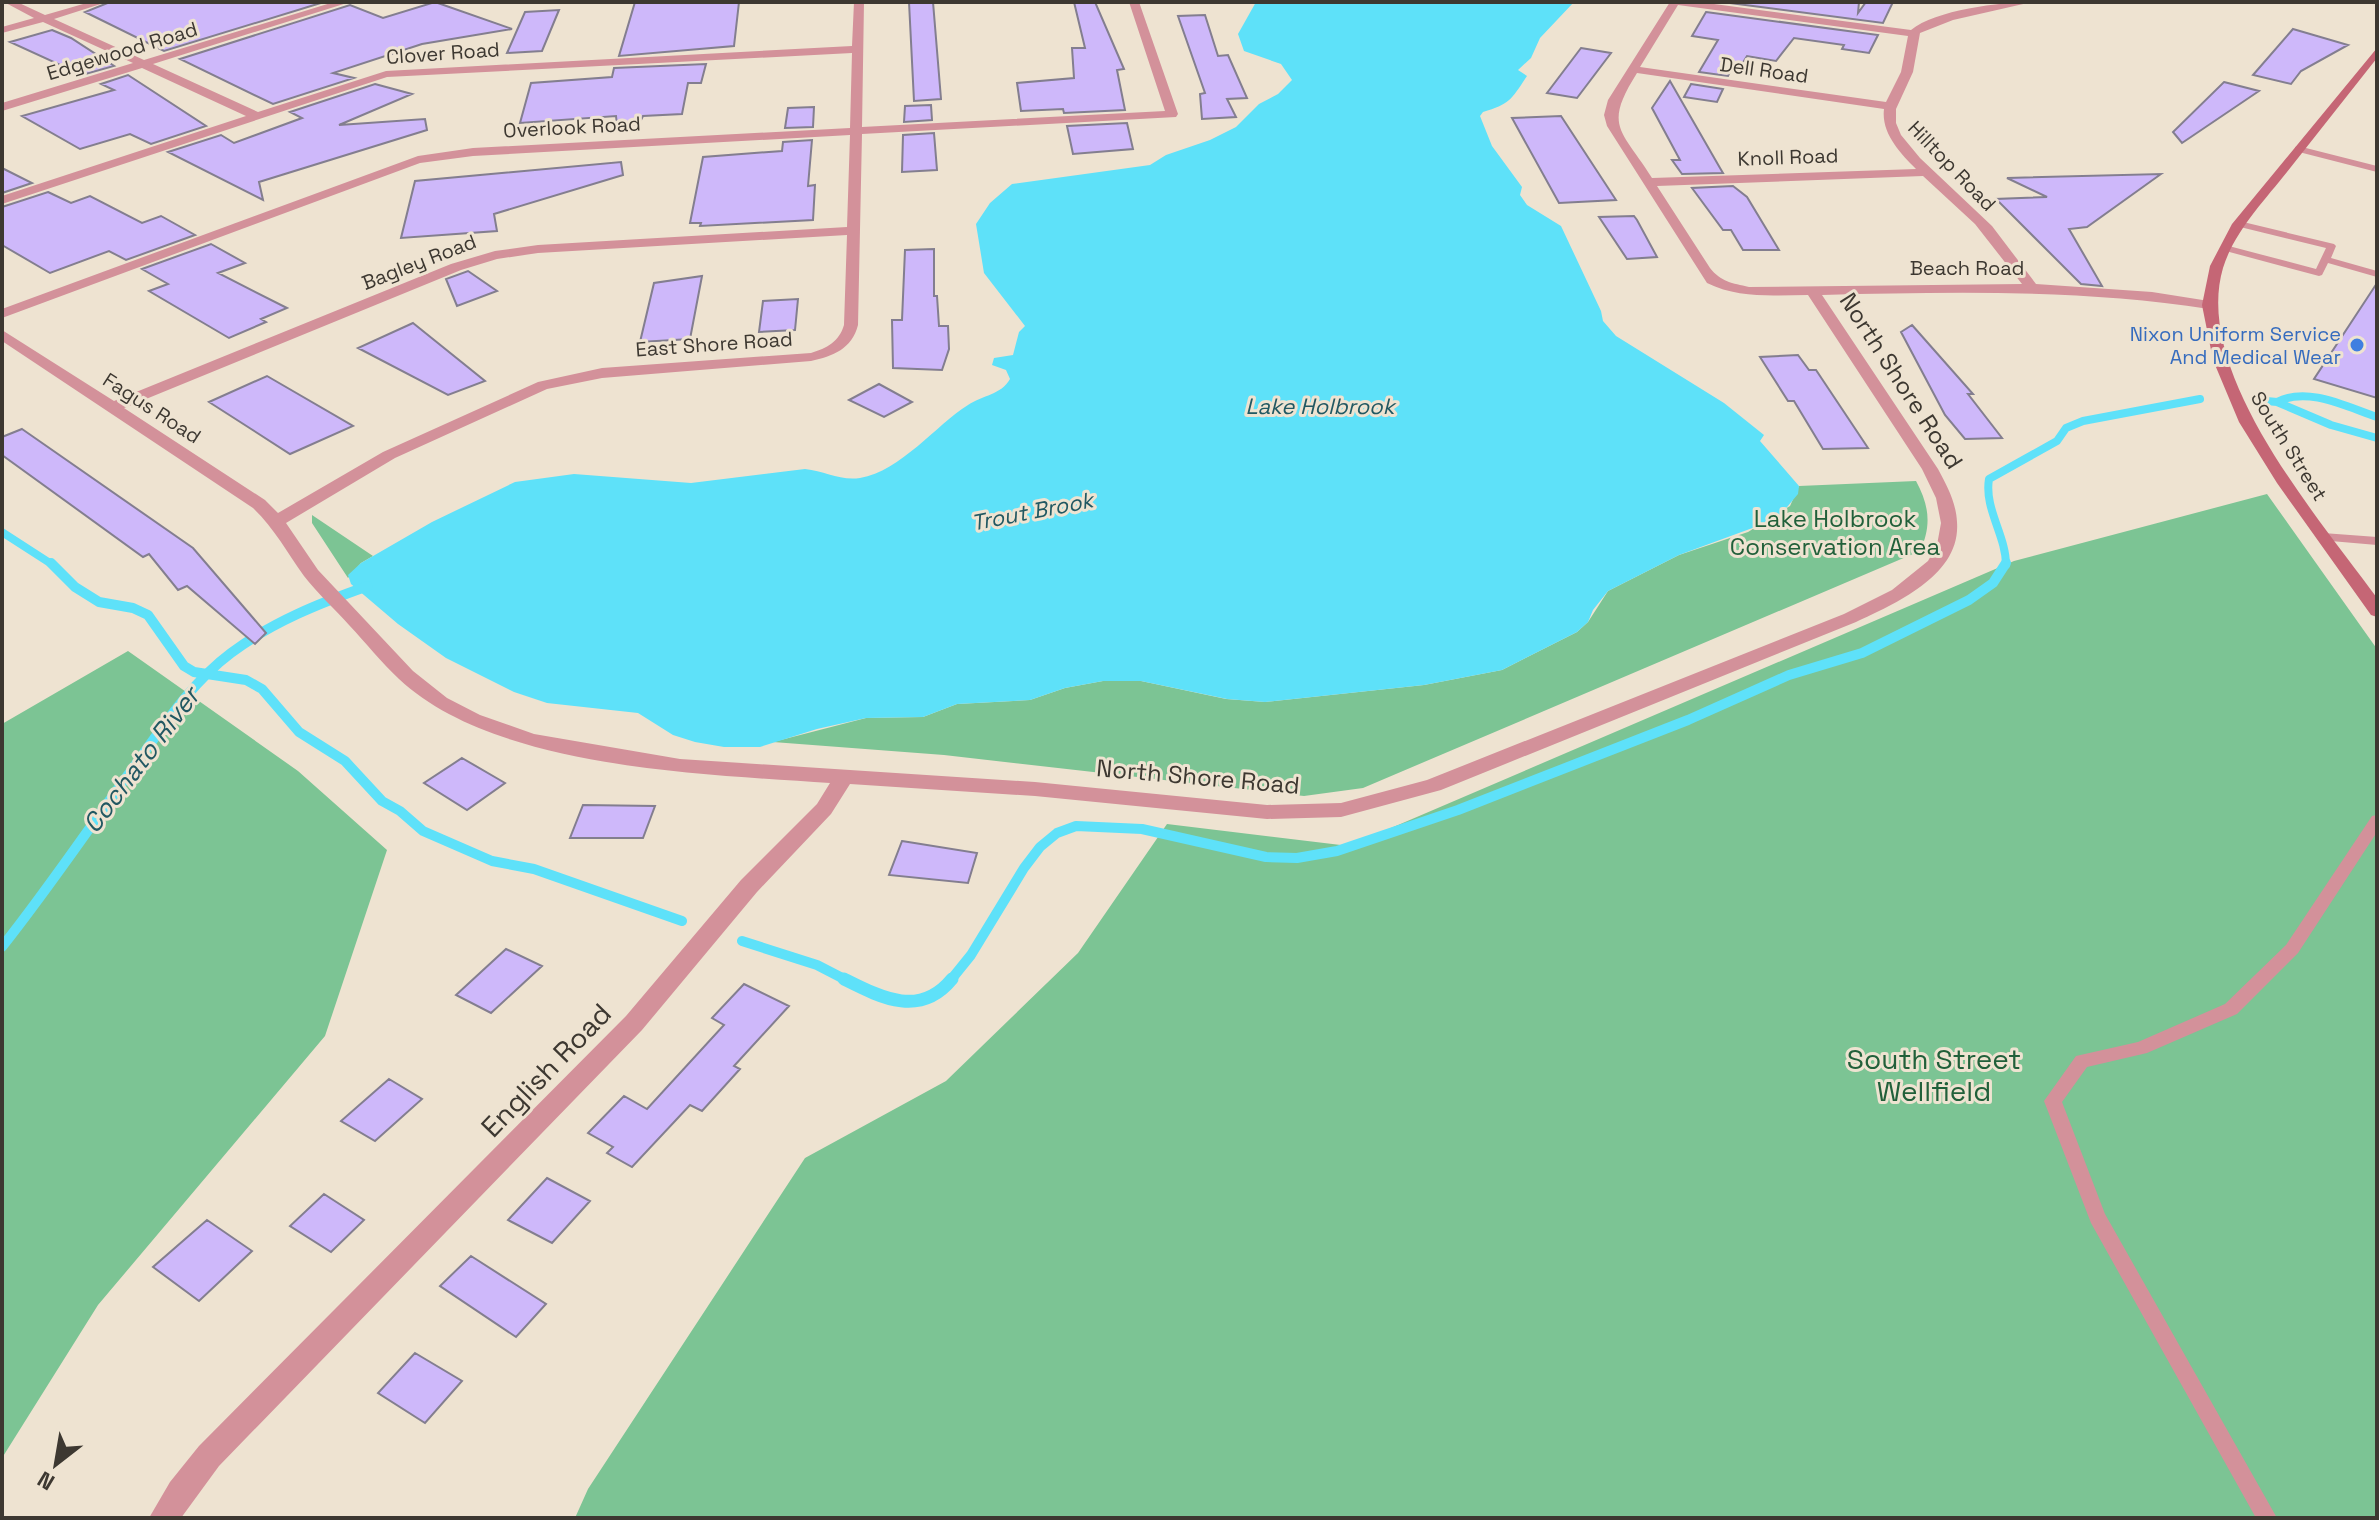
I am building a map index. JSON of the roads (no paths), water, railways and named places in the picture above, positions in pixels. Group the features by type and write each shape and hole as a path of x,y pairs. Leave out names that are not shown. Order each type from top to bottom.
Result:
{"main road":[{"name":"South Street","path":"2375,57 2239,224 2214,276 2209,305 2220,360 2239,407 2264,451 2377,611"}],"street":[{"path":"9,2 256,116"},
{"path":"2,30 102,2"},
{"name":"Edgewood Road","path":"2,107 345,2"},
{"name":"East Shore Road","path":"276,521 389,455 495,404 543,385 602,373 811,357 836,348 846,339 851,325 859,2"},
{"name":"Overlook Road","path":"2,314 418,160 473,152 1172,114 1134,2"},
{"path":"1650,182 1613,126 1610,115 1612,105 1633,69 1676,2 1914,34 1921,26 1934,22 2027,2"},
{"name":"Hilltop Road","path":"1914,34 1908,70 1890,106 1892,130 1927,172 1989,231 2032,288"},
{"name":"Clover Road","path":"2,200 363,80 406,71 858,49"},
{"name":"Dell Road","path":"1633,69 1890,106"},
{"name":"Knoll Road","path":"1650,182 1927,172"},
{"name":"Beach Road","path":"1650,182 1704,270 1712,280 1724,286 1749,291 2032,288 2126,293 2209,305"},
{"name":"Bagley Road","path":"113,407 456,267 495,255 538,249 853,231"},
{"name":"North Shore Road","path":"276,521 326,590 398,667 440,702 473,720 511,735 645,762 1035,789 1267,812 1316,812 1366,806 1434,785 1889,600 1923,578 1942,555 1949,526 1947,505 1930,469 1812,290"},
{"name":"Fagus Road","path":"2,334 247,494 276,521"},
{"name":"English Road","path":"164,1518 193,1474 634,1023 749,886 824,809 844,777"}],"lane":[{"path":"2298,149 2377,169"},
{"path":"2225,248 2319,273 2331,246 2239,224"},
{"path":"2325,259 2377,274"},
{"path":"2323,537 2377,541"},
{"path":"2267,1518 2097,1217 2053,1101 2082,1061 2141,1048 2231,1009 2292,949 2376,823"}],"water":[{"name":"Lake Holbrook","path":"1256,2 1574,2 1540,38 1531,58 1518,70 1527,76 1513,96 1480,116 1492,146 1522,187 1520,195 1527,205 1561,226 1603,321 1616,336 1724,403 1764,435 1760,441 1799,486 1798,494 1777,519 1679,555 1608,591 1588,622 1577,632 1502,670 1424,685 1265,702 1227,699 1141,681 1103,681 1065,688 1030,700 957,704 923,717 866,718 760,747 724,747 695,742 673,735 638,713 547,703 514,692 446,658 398,624 351,584 348,575 361,563 432,522 515,482 574,474 691,483 805,469 853,479 875,474 904,457 956,414 1002,388 1010,379 1006,370 992,365 994,358 1013,355 1019,332 1025,326 984,273 976,224 990,203 1012,184 1150,165 1166,155 1210,140 1236,127 1259,104 1278,94 1292,80 1281,64 1244,51 1238,34"}],"waterway":[{"path":"2277,402 2301,396 2314,397 2377,417"},
{"path":"2006,563 1990,501 1989,479 2057,441 2066,428 2083,421 2200,399"},
{"path":"2256,400 2277,402"},
{"path":"2277,402 2331,425 2377,438"},
{"path":"2,532 53,565"},
{"path":"950,981 971,955 1024,868 1040,847 1057,833 1076,826 1142,829 1266,857 1297,858 1337,851 1458,810 1688,720 1789,675 1862,653 1969,600 1993,583 2006,563"},
{"path":"53,565 75,587 99,602 133,608 148,615 184,666 207,674"},
{"name":"Cochato River","path":"207,674 263,632 314,606 368,586"},
{"name":"Cochato River","path":"2,947 168,719 207,674"},
{"path":"207,674 246,680 262,689 299,732 345,761 382,801 400,811 423,831 492,861 534,869 682,921"},
{"path":"742,941 817,965 845,980"},
{"path":"845,980 900,1001 927,998 950,981"}],"place":[{"name":"Nixon Uniform Service And Medical Wear","path":"2357,345"}],"water label":[{"name":"Trout Brook","path":"1032,511"}],"park label":[{"name":"Lake Holbrook Conservation Area","path":"1835,533"},
{"name":"South Street Wellfield","path":"1934,1075"}]}
